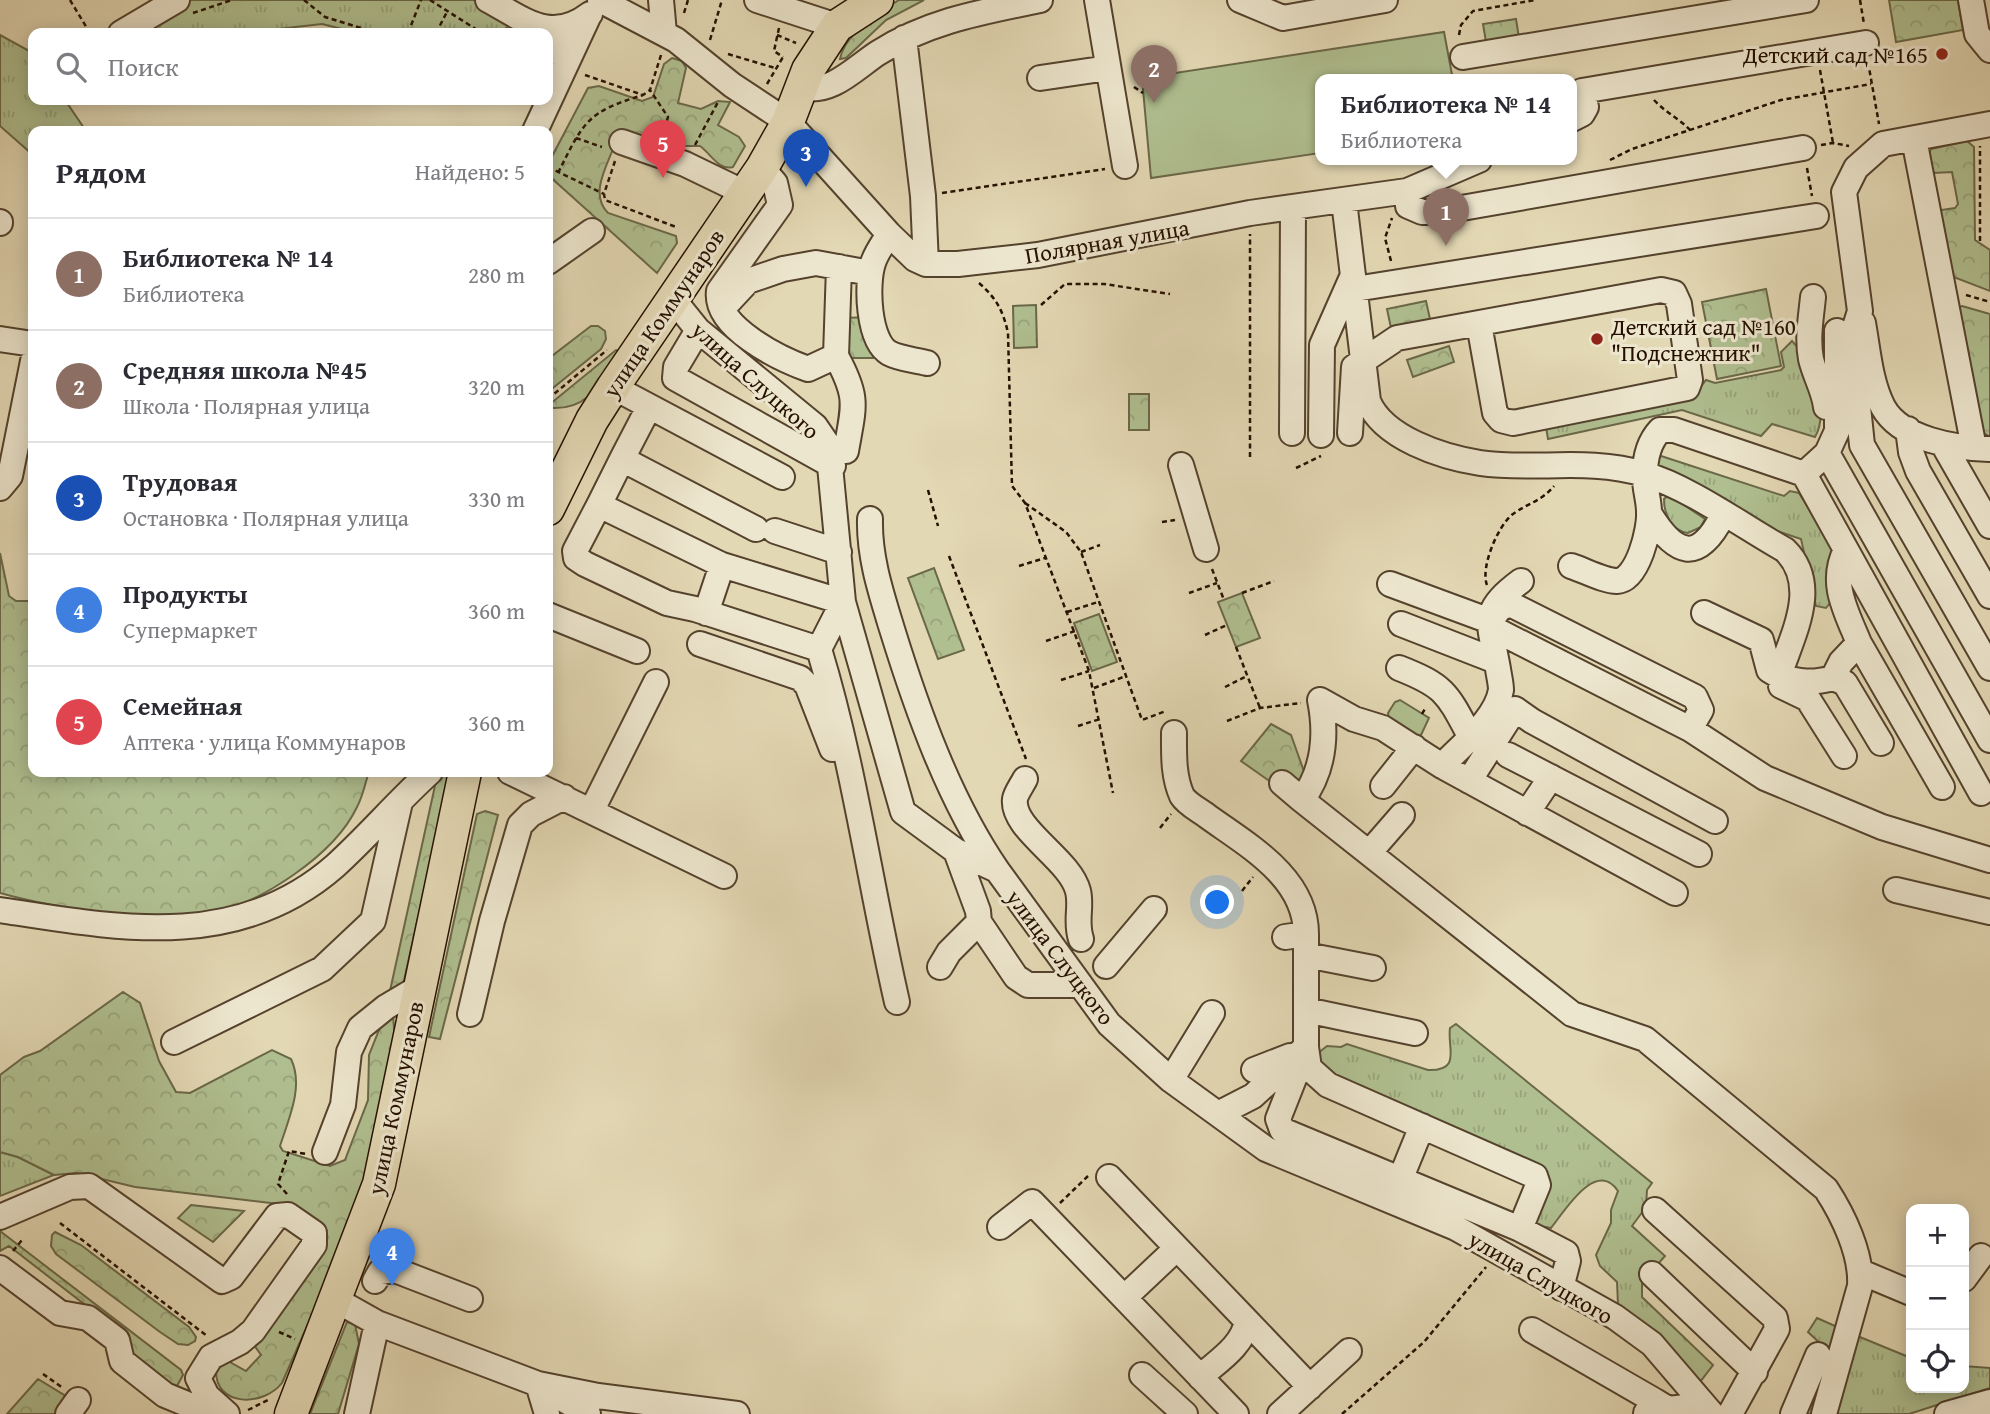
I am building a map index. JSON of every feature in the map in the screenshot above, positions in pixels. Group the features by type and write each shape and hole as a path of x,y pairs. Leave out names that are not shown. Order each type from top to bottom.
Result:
{"main road":[{"path":"837,26 877,0"},
{"name":"улица Коммунаров","path":"553,499 592,420 762,168 788,122 808,70 837,26"},
{"name":"улица Коммунаров","path":"291,1414 336,1300 367,1275 370,1213 391,1137 418,988 464,777"}],"street":[{"path":"129,28 177,0"},
{"path":"488,0 524,28"},
{"path":"661,0 666,34"},
{"path":"757,0 837,26"},
{"path":"802,87 812,90 828,86 904,38 952,19 1040,0"},
{"path":"1097,0 1125,166"},
{"path":"1240,0 1283,18 1385,0"},
{"path":"1463,57 1806,0"},
{"path":"1971,0 1977,34 1990,50"},
{"path":"553,29 562,29 595,5"},
{"path":"595,5 666,34 788,122 889,234 915,259 926,264 923,196 904,38"},
{"path":"558,55 595,5"},
{"path":"553,72 562,29"},
{"path":"1577,116 1586,107 1577,92 1865,35"},
{"path":"1040,78 1108,68"},
{"path":"537,126 544,105"},
{"path":"1914,139 1985,450 1944,444 1908,429 1885,410 1877,394 1859,303 1844,192 1856,168 1883,144 1985,125"},
{"path":"622,142 685,164 745,194"},
{"path":"1408,198 1415,210 1440,212 1811,147"},
{"name":"Полярная улица","path":"926,264 958,264 1038,255 1250,213 1344,201 1408,198 1470,165"},
{"path":"762,168 775,183 780,205 719,291 718,300 722,309 748,339 785,361 808,369 836,356"},
{"path":"1344,201 1368,401 1375,417 1401,437 1479,463 1570,462 1644,474 1669,484 1785,550 1797,562 1803,600 1772,680 1808,699 1844,756"},
{"path":"1354,282 1396,282 1814,206"},
{"path":"1292,433 1293,208"},
{"path":"553,258 592,231"},
{"path":"889,234 876,255 870,274 870,309 881,344 889,353 927,363"},
{"path":"722,309 748,281 783,269 817,262 870,274"},
{"path":"698,330 676,367 675,378 839,459 854,409 852,386 836,356 839,267"},
{"path":"1321,435 1322,345 1354,282"},
{"path":"1350,433 1354,367 1397,338 1661,290 1674,293 1679,304 1690,380 1687,388 1513,423 1500,420 1495,413 1479,324"},
{"path":"1813,297 1809,332 1811,361 1822,383 1826,405 1824,455 1990,740"},
{"name":"улица Слуцкого","path":"673,299 698,330 814,426 839,459 839,552 843,602 903,812 956,851 997,870 1078,985 1109,1024 1171,1080 1266,1150 1456,1228 1615,1317 1652,1344 1708,1409"},
{"path":"1804,474 1824,455 1837,432 1835,370 1840,313 1846,304 1859,303"},
{"path":"1859,303 1851,340 1861,445 1990,668"},
{"path":"0,340 28,343"},
{"path":"0,488 10,476 28,386"},
{"path":"613,387 782,477"},
{"path":"649,407 575,551 576,558 655,599 706,612 819,649"},
{"path":"1908,429 1911,453 1918,471 1990,596"},
{"path":"1571,566 1615,581 1626,579 1646,539 1649,513 1644,474 1650,440 1660,430 1674,430 1804,474 1981,793"},
{"path":"1944,444 1990,526"},
{"path":"622,459 766,530 839,552"},
{"path":"1181,466 1206,549"},
{"path":"599,505 722,565 843,602 819,649 857,800 875,905 897,1002"},
{"path":"1649,513 1666,540 1680,547 1697,547 1711,538 1723,515"},
{"path":"870,519 871,553 909,687 974,835 997,870"},
{"path":"1846,550 1837,575 1839,594 1859,643 1942,787"},
{"path":"706,612 722,565"},
{"path":"1442,766 1497,704 1501,688 1490,624 1492,608 1498,598 1521,581"},
{"path":"1390,584 1490,624 1690,729 1757,774 1882,827 1990,860"},
{"path":"1704,613 1761,640 1774,673"},
{"path":"553,617 638,651"},
{"path":"1401,624 1496,661"},
{"path":"1833,678 1841,662 1859,643"},
{"path":"699,644 790,673 807,685 834,754 857,800"},
{"path":"1399,668 1439,686 1448,696 1470,736"},
{"path":"1774,673 1814,683 1833,678 1845,683 1881,743"},
{"path":"592,810 656,682"},
{"path":"1501,688 1516,709 1532,720 1715,821"},
{"path":"1321,700 1354,719 1383,728 1442,766 1675,893"},
{"path":"1302,800 1314,779 1325,742 1321,700"},
{"path":"1469,781 1516,709"},
{"path":"1170,722 1175,774 1184,799 1267,860 1286,880 1299,902 1306,921 1299,942 1309,1068 1328,1085 1535,1176 1538,1185 1520,1229"},
{"path":"1383,786 1414,747"},
{"path":"1508,755 1699,854"},
{"path":"1026,772 1015,798 1017,810 1021,821 1066,868 1078,890 1076,918 1081,939"},
{"path":"174,1042 322,969 373,921 408,777"},
{"path":"0,910 156,929 188,929 247,915 288,898 317,880 425,777"},
{"path":"521,777 724,876"},
{"path":"1527,813 1551,777"},
{"path":"1282,783 1572,1014 1645,1039 1826,1189 1835,1203 1861,1272 1860,1286 1824,1414"},
{"path":"470,1014 492,921 520,825 531,814 564,797"},
{"path":"1369,853 1402,815"},
{"path":"956,851 979,922 1016,977 1027,985 1078,985"},
{"path":"1896,890 1990,912"},
{"path":"1107,966 1154,909"},
{"path":"940,967 949,952 979,922"},
{"path":"1299,942 1373,968"},
{"path":"325,1153 343,1105 349,1052 360,1028 386,1007 418,988"},
{"path":"1306,1010 1415,1033"},
{"path":"1171,1080 1212,1013"},
{"path":"1254,1070 1276,1063 1306,1047"},
{"path":"1218,1114 1253,1096 1306,1047"},
{"path":"1306,1047 1278,1119 1278,1126 1282,1130 1520,1229 1566,1253 1568,1261 1561,1288"},
{"path":"1400,1180 1422,1126"},
{"path":"1109,1177 1310,1387"},
{"path":"0,1217 70,1187 89,1186 222,1280 231,1277 277,1216 288,1214 314,1233 316,1242 259,1322 240,1342 211,1357 198,1378 222,1411"},
{"path":"1000,1227 1039,1209 1200,1377 1226,1410"},
{"path":"1655,1210 1775,1318 1777,1329 1730,1414"},
{"path":"1125,1297 1177,1248"},
{"path":"1969,1272 1981,1256"},
{"path":"6,1261 60,1313 88,1318 117,1340 122,1361 165,1395 199,1409 222,1411"},
{"path":"367,1275 388,1269 395,1270 470,1299"},
{"path":"1861,1272 1906,1291"},
{"path":"1652,1274 1755,1372"},
{"path":"336,1300 377,1323 538,1384 598,1396 737,1414"},
{"path":"1200,1377 1240,1342 1245,1335 1247,1321"},
{"path":"357,1414 377,1323"},
{"path":"1532,1330 1650,1408 1708,1409"},
{"path":"1280,1414 1349,1351"},
{"path":"1793,1414 1818,1354"},
{"path":"1143,1375 1185,1414"},
{"path":"538,1384 547,1414"},
{"path":"538,1384 588,1414"},
{"path":"1947,1414 1990,1402"}],"path":[{"path":"70,0 87,28"},
{"path":"304,0 325,17 361,28"},
{"path":"410,28 421,0"},
{"path":"430,0 475,28"},
{"path":"684,15 688,0"},
{"path":"712,33 722,0"},
{"path":"1504,0 1512,4"},
{"path":"1461,25 1473,11 1535,0"},
{"path":"1860,0 1865,35"},
{"path":"439,28 448,10"},
{"path":"757,101 783,57 774,51 784,10"},
{"path":"558,173 588,120 598,111 650,90 666,34"},
{"path":"777,35 800,45"},
{"path":"723,52 776,68"},
{"path":"558,55 584,75 643,95"},
{"path":"1869,70 1883,144"},
{"path":"1811,147 1833,143 1821,76"},
{"path":"1585,185 1596,168 1616,156 1781,100 1871,83"},
{"path":"650,90 668,117"},
{"path":"685,164 719,98"},
{"path":"1668,115 1682,122 1691,131"},
{"path":"1980,241 1985,125"},
{"path":"576,138 590,143"},
{"path":"604,194 622,142"},
{"path":"923,196 1125,166"},
{"path":"553,170 604,194 611,205 676,227"},
{"path":"1810,184 1814,206"},
{"path":"1396,282 1385,238 1387,226 1408,198"},
{"path":"1250,213 1250,457"},
{"path":"958,264 993,296 1003,310 1008,333 1012,486 1025,503 1066,532 1081,552 1142,720 1170,722"},
{"path":"1041,305 1065,284 1104,284 1170,294"},
{"path":"1968,296 1990,302"},
{"path":"1484,582 1487,565 1505,522 1512,514 1544,498 1570,462"},
{"path":"928,490 937,526"},
{"path":"1025,503 1089,671 1100,719 1104,759 1113,793"},
{"path":"1081,552 1101,545"},
{"path":"1206,549 1224,600"},
{"path":"949,556 1026,772"},
{"path":"1019,566 1045,558"},
{"path":"1242,593 1274,581"},
{"path":"1189,593 1217,583"},
{"path":"1067,612 1099,602"},
{"path":"1205,635 1227,625"},
{"path":"1046,641 1075,631"},
{"path":"1236,647 1260,708"},
{"path":"1061,680 1089,671"},
{"path":"1094,688 1126,676"},
{"path":"1225,687 1247,676"},
{"path":"1227,722 1260,708 1321,700"},
{"path":"1078,726 1100,719"},
{"path":"289,1151 278,1184 290,1197"},
{"path":"1039,1209 1090,1175 1101,1172 1109,1177"},
{"path":"60,1223 225,1350"},
{"path":"6,1261 22,1240"},
{"path":"1342,1414 1424,1342 1470,1289 1498,1250"},
{"path":"259,1322 316,1348"},
{"path":"43,1374 72,1402"}],"green space":[{"path":"181,0 480,0 510,25 506,28 338,28 322,24 287,28 134,28"},
{"path":"899,0 924,0 886,20 846,58 840,59 855,33"},
{"path":"1889,0 1958,0 1963,30 1896,42"},
{"path":"1516,19 1519,38 1486,42 1483,24"},
{"path":"1444,32 1452,74 1315,74 1315,154 1151,178 1142,78"},
{"path":"0,35 28,50 28,105 68,105 83,126 28,126 28,151 0,126"},
{"path":"672,58 682,61 686,68 678,103 701,109 718,101 730,102 718,125 739,137 745,146 733,167 728,168 719,164 700,146 684,146 678,151 615,144 601,180 600,197 608,213 676,236 677,243 657,273 553,179 553,154 588,88 599,86 642,101 653,97 664,64"},
{"path":"1967,141 1974,147 1975,240 1990,250 1990,291 1951,276 1941,210 1955,208 1958,204 1952,172 1934,173 1928,155 1931,149"},
{"path":"1766,289 1781,366 1717,379 1702,302"},
{"path":"1426,301 1430,319 1391,328 1387,309"},
{"path":"1036,305 1037,347 1014,348 1013,306"},
{"path":"1962,306 1990,314 1990,437 1979,430 1957,308"},
{"path":"870,317 873,358 844,358 843,318"},
{"path":"591,326 598,326 605,331 606,339 601,349 553,388 553,355"},
{"path":"1792,341 1806,361 1816,387 1820,414 1815,437 1772,424 1761,436 1682,410 1548,439 1546,427 1695,393 1706,380 1715,383 1781,370 1784,367 1781,352"},
{"path":"1449,346 1454,362 1413,377 1407,360"},
{"path":"616,350 619,351 600,383 585,399 565,407 553,408 553,402"},
{"path":"1129,394 1149,394 1149,430 1129,430"},
{"path":"1658,455 1784,496 1790,491 1799,493 1832,546 1830,603 1826,608 1816,606 1801,539 1768,528 1657,469"},
{"path":"1669,495 1705,519 1701,527 1688,533 1673,525 1664,505 1664,499"},
{"path":"0,553 9,596 16,601 28,601 28,777 367,777 359,803 332,843 294,875 230,909 190,918 136,917 46,904 0,893"},
{"path":"934,568 964,650 938,659 908,578"},
{"path":"1242,593 1260,638 1236,647 1218,602"},
{"path":"1099,614 1117,662 1092,671 1074,623"},
{"path":"1400,700 1429,718 1421,735 1415,736 1389,719 1388,713 1395,702"},
{"path":"1271,724 1291,735 1306,777 1302,783 1275,785 1241,761"},
{"path":"437,777 449,777 403,985 388,1000"},
{"path":"485,811 498,815 440,1039 429,1037 477,814"},
{"path":"123,992 140,1003 159,1061 176,1092 190,1093 272,1050 291,1059 295,1069 296,1091 280,1146 283,1151 330,1166 345,1160 368,1100 369,1055 385,1015 393,1015 395,1041 358,1210 282,1383 264,1396 253,1399 231,1397 223,1391 218,1382 216,1370 219,1365 228,1361 246,1371 261,1355 254,1345 321,1243 287,1205 135,1187 77,1173 54,1175 18,1157 0,1152 0,1075 24,1057 40,1051"},
{"path":"1456,1024 1652,1183 1647,1190 1646,1207 1632,1226 1665,1256 1642,1282 1642,1297 1713,1365 1700,1382 1618,1305 1617,1282 1600,1266 1596,1255 1611,1223 1611,1210 1618,1191 1609,1182 1600,1181 1581,1191 1551,1228 1534,1225 1545,1185 1325,1074 1317,1054 1327,1046 1341,1047 1347,1044 1428,1070 1439,1069 1445,1067 1451,1057 1450,1028"},
{"path":"0,1152 18,1157 54,1175 0,1196"},
{"path":"191,1205 244,1211 213,1242 178,1218"},
{"path":"0,1231 181,1370 183,1375 177,1386 172,1388 129,1357 84,1304 9,1246 0,1251"},
{"path":"55,1232 81,1245 189,1327 196,1337 195,1341 188,1345 178,1344 56,1254 51,1246"},
{"path":"1817,1318 1842,1329 1816,1414 1800,1414 1823,1346 1808,1332"},
{"path":"347,1322 355,1324 359,1344 338,1414 310,1414"},
{"path":"1855,1335 1906,1356 1906,1393 1969,1393 1969,1366 1990,1368 1990,1388 1909,1414 1833,1414"},
{"path":"38,1379 69,1398 63,1414 7,1414"}],"place":[{"name":"Детский сад №165","path":"1942,54"},
{"name":"Средняя школа №45","path":"1154,103"},
{"name":"Семейная","path":"663,178"},
{"name":"Трудовая","path":"806,187"},
{"name":"Библиотека № 14","path":"1446,246"},
{"name":"Детский сад №160 \"Подснежник\"","path":"1597,339"},
{"name":"Продукты","path":"392,1286"}]}
